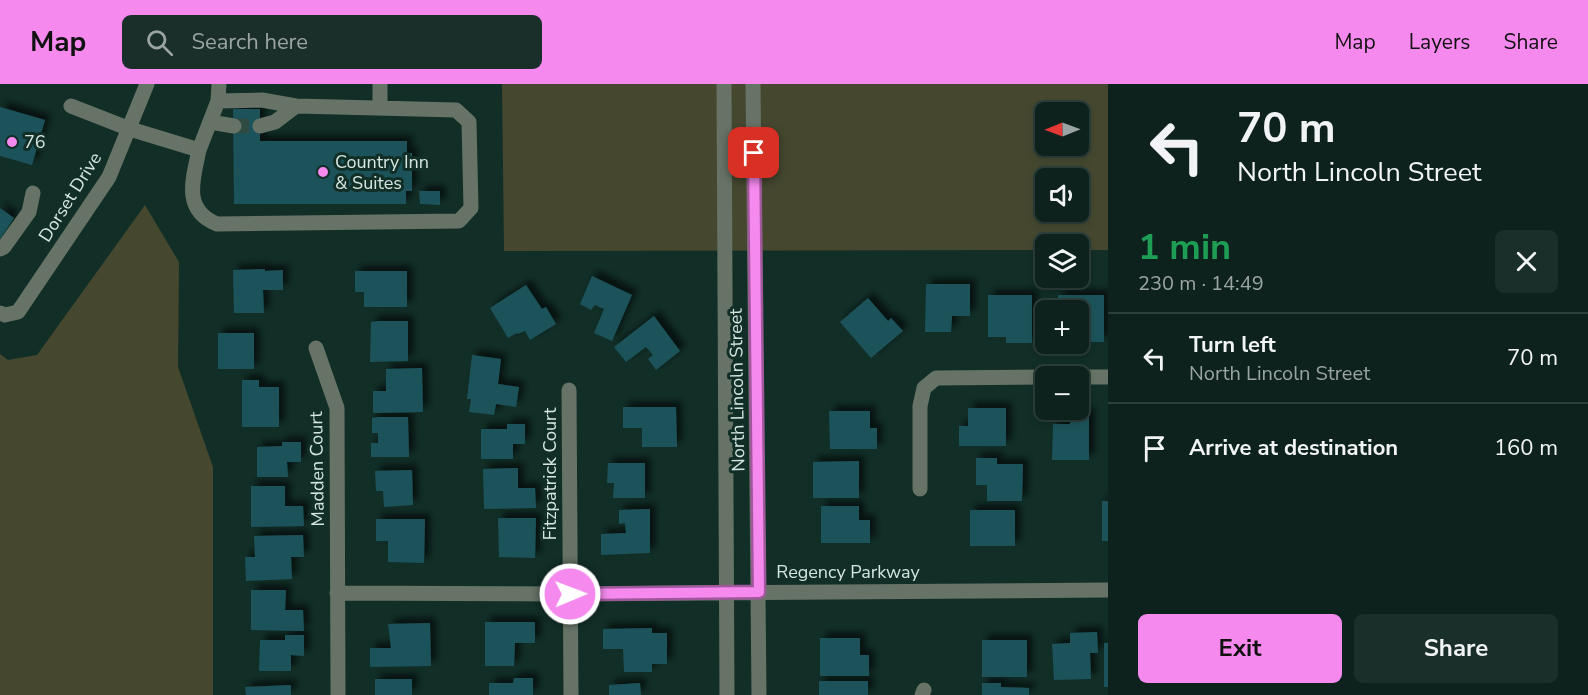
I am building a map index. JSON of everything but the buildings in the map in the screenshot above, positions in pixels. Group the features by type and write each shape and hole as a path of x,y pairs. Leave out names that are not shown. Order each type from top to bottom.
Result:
{"street":[{"name":"Dorset Drive","path":"3,314 18,312 109,177 147,84"},
{"path":"218,101 262,100 296,106 456,110 469,122 471,208 459,221 217,224 206,219 196,206 191,187 199,150 218,101 219,84"},
{"path":"380,84 380,108"},
{"name":"North Lincoln Street","path":"724,84 727,695"},
{"name":"North Lincoln Street","path":"753,84 759,695"},
{"path":"71,106 130,129 199,150"},
{"path":"260,126 275,122 296,106"},
{"path":"210,122 234,126"},
{"path":"0,249 4,247 29,212 33,193"},
{"name":"Madden Court","path":"316,348 337,408 338,695"},
{"path":"1089,377 1108,376"},
{"path":"920,489 920,406 924,388 936,378 1035,377"},
{"name":"Fitzpatrick Court","path":"569,390 572,695"},
{"name":"Regency Parkway","path":"337,593 570,594 1108,590"}],"green space":[{"path":"502,84 1108,84 1108,250 1089,250 1089,234 1035,234 1035,250 504,251"},
{"path":"145,205 179,262 178,367 213,467 213,695 0,695 0,354 8,360 37,355"}],"tunnel":[{"path":"234,126 260,126"}],"place":[{"name":"76","path":"12,142"},
{"name":"Country Inn & Suites","path":"323,172"}],"route":[{"path":"570,594 759,592 754,153"}]}
